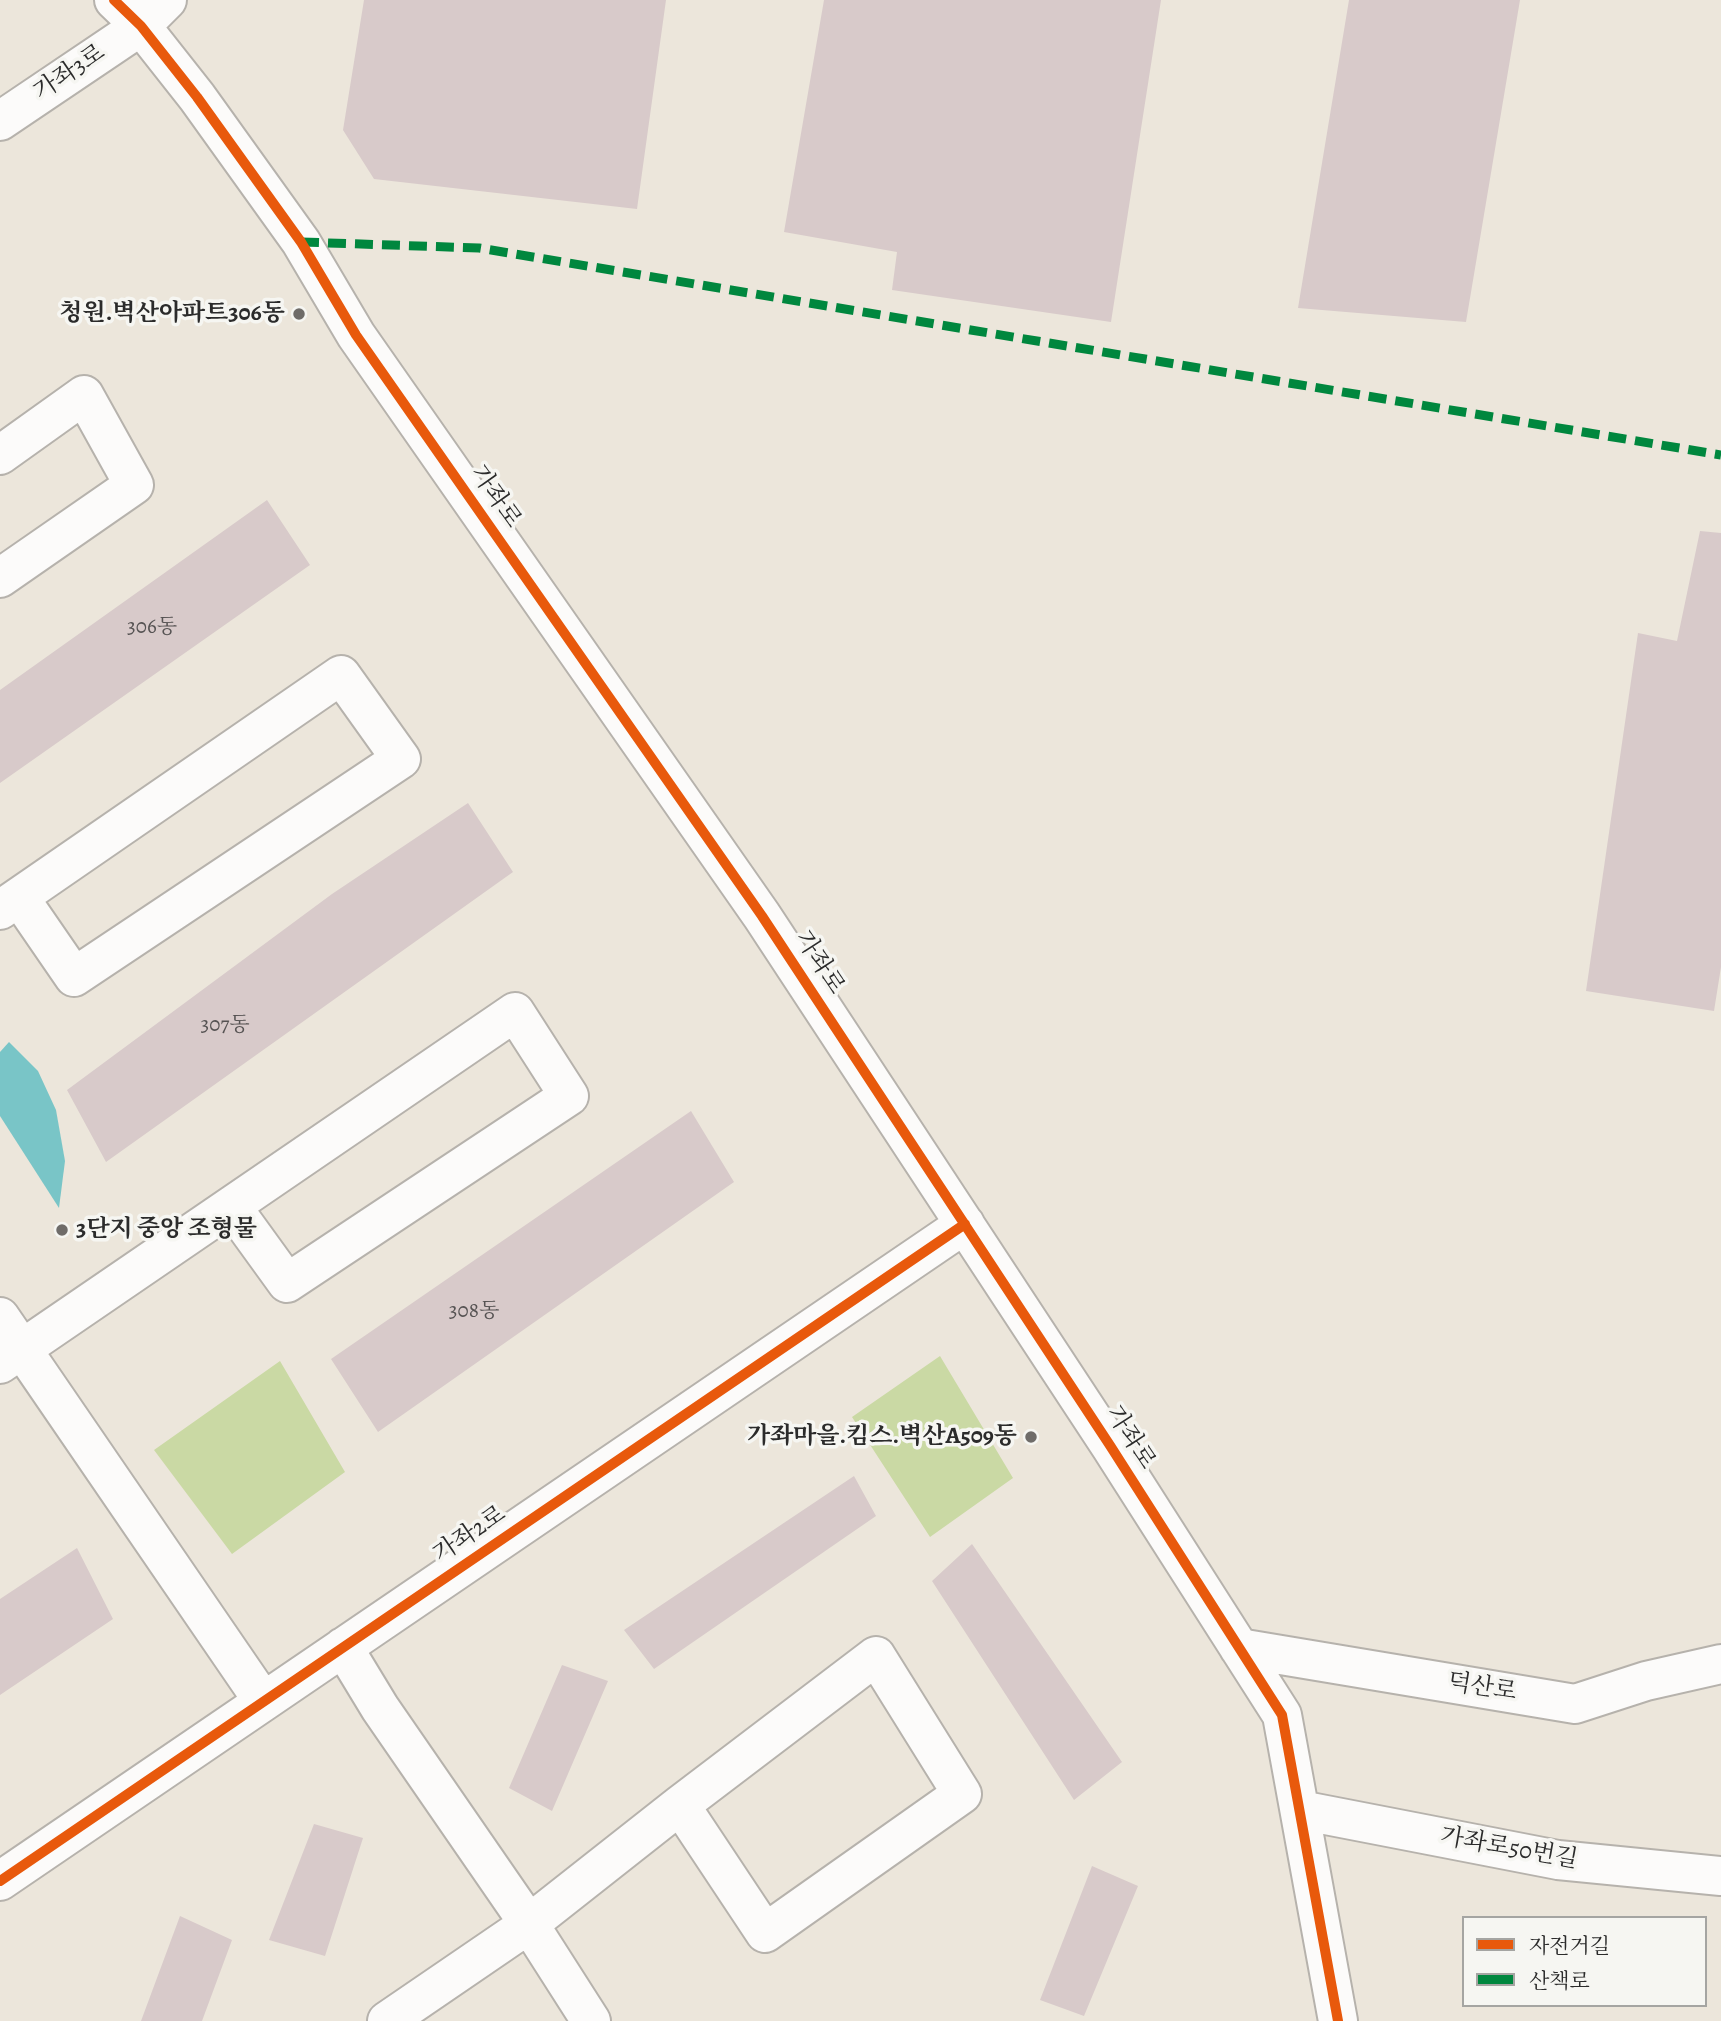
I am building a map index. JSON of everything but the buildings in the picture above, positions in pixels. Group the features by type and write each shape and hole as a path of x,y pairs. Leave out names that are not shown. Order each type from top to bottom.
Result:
{"street":[{"name":"가좌3로","path":"0,121 141,9"},
{"name":"가좌로","path":"141,9 197,97 301,242 356,335 762,916 965,1224 1282,1715 1338,2021"},
{"path":"0,455 84,395 134,485 0,578"},
{"path":"341,675 401,759 74,977 9,903 341,675"},
{"path":"11,1357 515,1012 569,1096 287,1283 232,1207"},
{"name":"가좌2로","path":"0,1881 965,1224"},
{"path":"0,1317 11,1357 263,1701"},
{"path":"344,1647 380,1708 529,1924 591,2021"},
{"name":"덕산로","path":"1239,1648 1575,1704 1646,1681 1721,1664"},
{"path":"387,2021 529,1924 680,1805 876,1656 962,1794 765,1933 680,1805"},
{"name":"가좌로50번길","path":"1300,1810 1559,1860 1721,1876"}],"green space":[{"path":"940,1356 1013,1478 930,1537 852,1417"},
{"path":"280,1361 345,1472 232,1554 154,1450"}],"water":[{"path":"9,1042 38,1071 56,1110 65,1161 59,1208 0,1116 0,1052"}],"marked path":[{"path":"301,242 479,248 1721,455"}],"cycle path":[{"path":"114,0 141,26 197,97 301,242 356,335 762,916 1111,1447 1282,1715 1338,2021"},
{"path":"0,1881 965,1224"}],"place":[{"name":"청원.벽산아파트306동","path":"299,314"},
{"name":"3단지 중앙 조형물","path":"62,1230"},
{"name":"가좌마을.킴스.벽산A509동","path":"1031,1437"}]}
